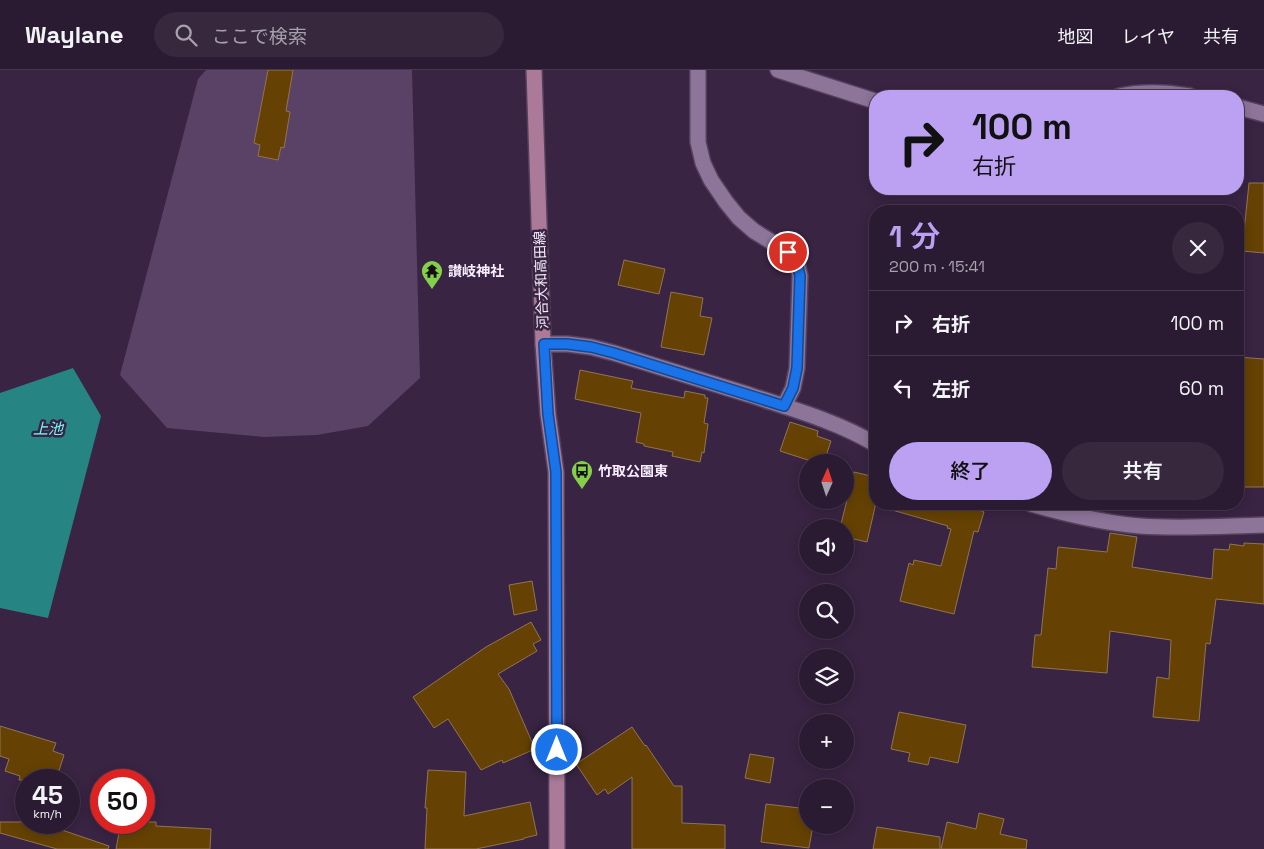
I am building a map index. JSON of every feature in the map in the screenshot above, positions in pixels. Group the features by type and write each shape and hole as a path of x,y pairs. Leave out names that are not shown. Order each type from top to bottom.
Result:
{"main road":[{"name":"河合大和高田線","path":"534,70 544,344 548,414 556,472 557,849"}],"street":[{"path":"698,70 698,142 703,163 711,180 739,218 754,231 788,252 797,263 800,276 797,368 793,388 784,406"},
{"path":"778,70 869,99"},
{"path":"1244,109 1264,114"},
{"path":"544,344 591,347 614,353 784,406 829,422 869,440"},
{"path":"1056,510 1138,526 1264,525"}],"shaded area":[{"path":"206,70 412,70 420,378 368,426 317,435 264,437 167,428 120,375 198,79"}],"water":[{"name":"上池","path":"73,368 101,416 48,618 0,608 0,393"}],"building":[{"path":"268,70 293,70 286,111 290,112 284,148 281,147 278,160 258,156 260,145 254,143"},
{"path":"1249,183 1264,183 1264,253 1244,251"},
{"path":"624,260 665,269 659,294 618,285"},
{"path":"671,292 703,298 700,316 712,318 704,355 661,347"},
{"path":"1244,357 1264,359 1264,487 1244,487"},
{"path":"580,370 633,381 631,388 684,398 685,391 705,395 705,398 708,398 704,423 708,424 704,453 702,452 700,462 672,456 673,452 644,446 644,444 636,442 641,413 575,399"},
{"path":"790,422 818,431 817,436 831,441 827,454 799,454 799,457 780,451"},
{"path":"854,472 869,476 869,510 874,510 867,542 854,539 854,519 842,519 845,509 854,509"},
{"path":"892,510 980,510 984,512 978,532 974,531 954,614 900,601 909,563 913,565 914,560 941,566 951,529 947,528 948,526"},
{"path":"1110,533 1137,537 1132,567 1212,579 1214,549 1229,550 1230,544 1244,546 1244,543 1264,544 1264,604 1216,599 1210,644 1206,643 1199,721 1153,717 1157,677 1169,679 1171,640 1110,631 1107,673 1032,667 1035,635 1041,635 1048,568 1056,569 1058,547 1107,552"},
{"path":"532,581 537,610 514,615 509,585"},
{"path":"531,622 541,640 533,644 537,651 498,674 509,689 535,749 503,763 502,760 481,770 448,719 434,728 413,697 486,647"},
{"path":"899,712 966,725 958,763 930,757 928,765 908,761 910,753 891,749"},
{"path":"0,726 56,743 53,751 64,755 60,769 15,769 15,774 5,771 9,759 0,756"},
{"path":"632,727 674,786 682,786 682,823 725,825 725,849 632,849 632,777 608,794 605,789 597,795 576,764"},
{"path":"750,754 774,758 770,783 745,778"},
{"path":"428,770 466,772 464,816 530,802 537,835 476,849 425,849 427,808 425,808"},
{"path":"766,804 799,808 799,834 811,834 809,848 761,842"},
{"path":"979,813 1004,819 1000,834 1027,840 1026,849 941,849 947,822 976,829"},
{"path":"0,822 15,822 15,834 74,834 109,846 108,849 57,849 0,833"},
{"path":"155,822 156,826 211,829 210,849 116,849 119,834 155,834"},
{"path":"877,827 940,837 940,849 873,849"}],"place":[{"name":"讃岐神社","path":"432,290"},
{"name":"竹取公園東","path":"582,490"}],"route":[{"path":"557,750 556,472 548,414 544,344 591,347 784,406 793,388 797,368 800,276 797,263 788,252"}]}
